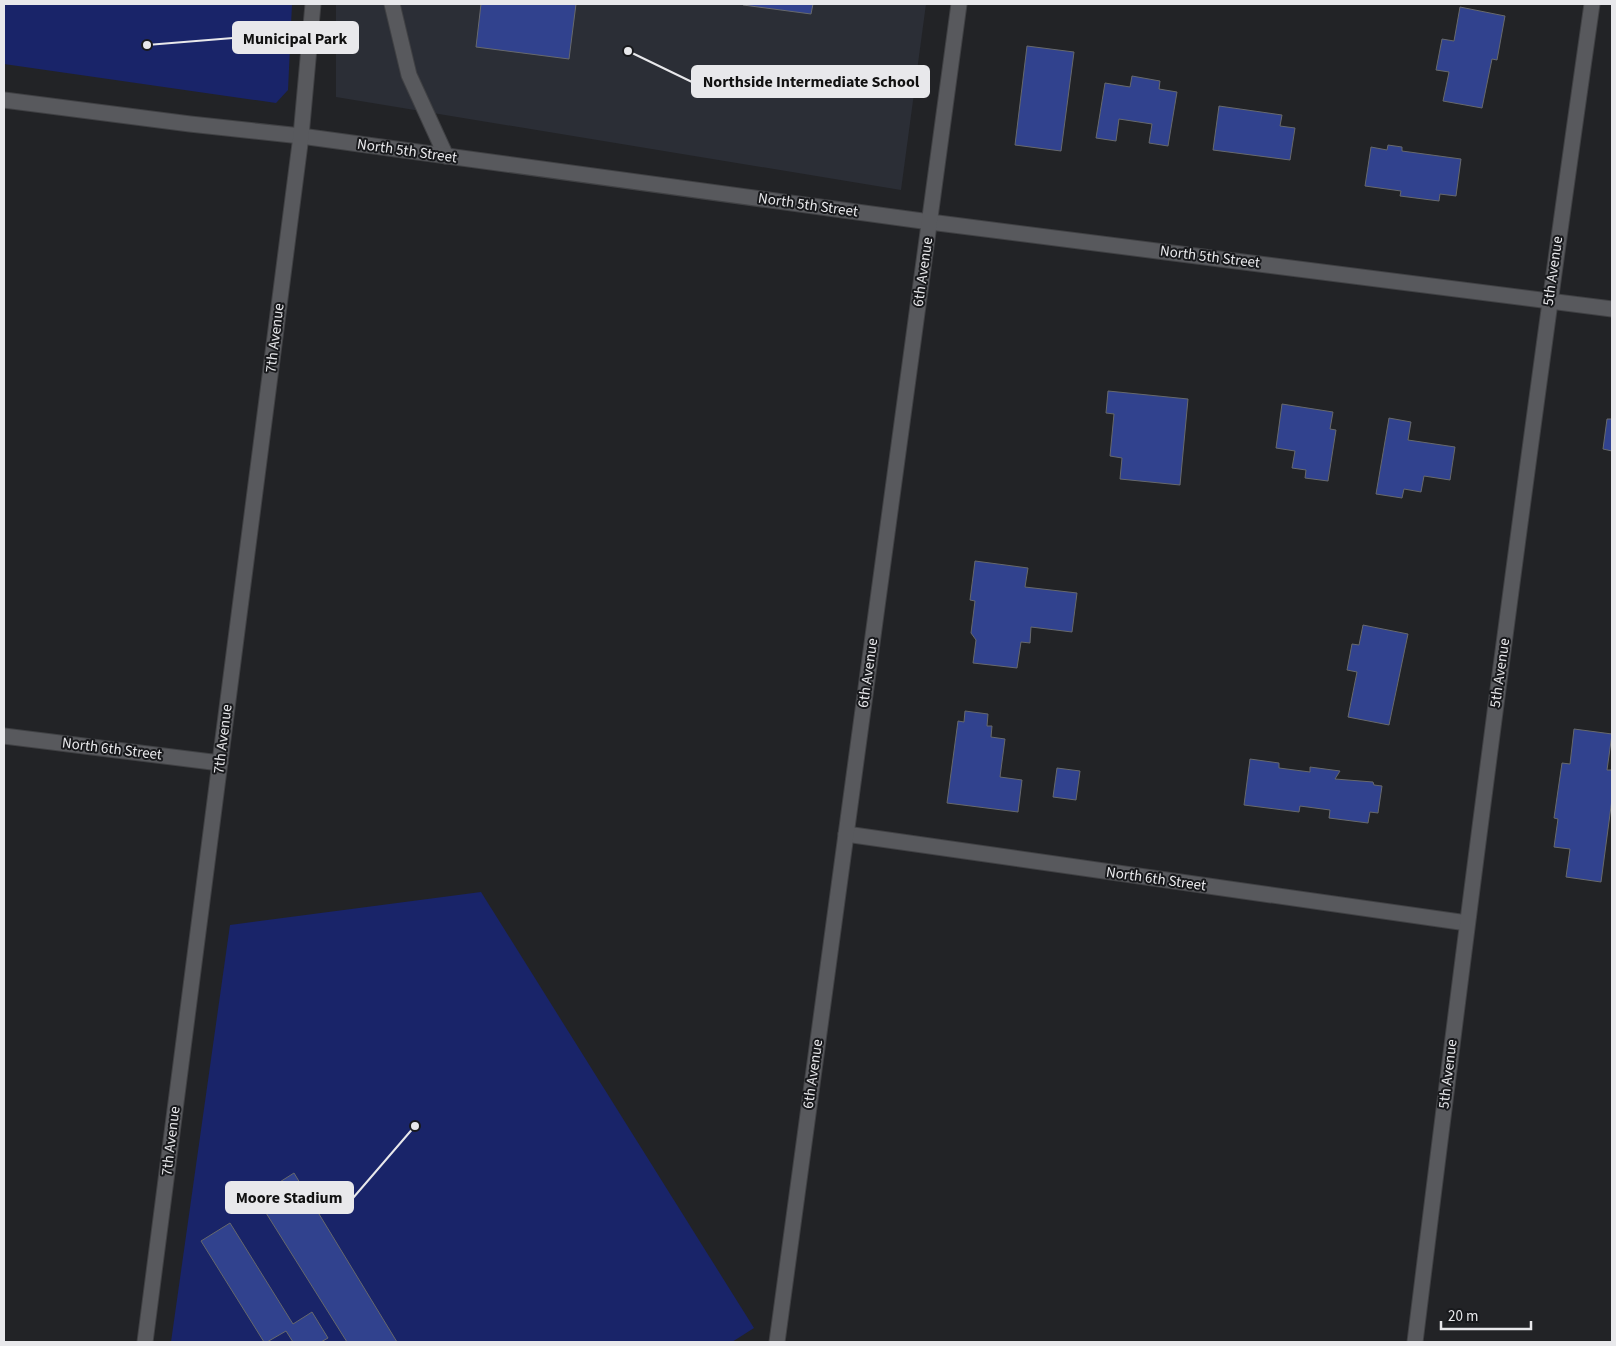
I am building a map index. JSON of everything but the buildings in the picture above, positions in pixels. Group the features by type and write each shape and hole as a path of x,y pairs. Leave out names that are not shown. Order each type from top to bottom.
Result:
{"street":[{"name":"7th Avenue","path":"145,1342 300,136 313,4"},
{"path":"392,4 409,75 446,156"},
{"name":"6th Avenue","path":"777,1342 959,4"},
{"name":"5th Avenue","path":"1415,1342 1467,923 1549,301 1592,4"},
{"name":"North 5th Street","path":"4,100 300,136 930,222 1612,309"},
{"name":"North 6th Street","path":"4,736 220,763"},
{"name":"North 6th Street","path":"846,834 1467,923"}],"shaded area":[{"path":"4,4 292,4 288,90 276,103 4,64"},
{"path":"336,4 926,4 901,190 336,97"},
{"path":"481,892 754,1328 732,1342 171,1342 230,925"}],"place":[{"name":"Municipal Park","path":"147,45"},
{"name":"Northside Intermediate School","path":"628,51"},
{"name":"Moore Stadium","path":"415,1126"}]}
